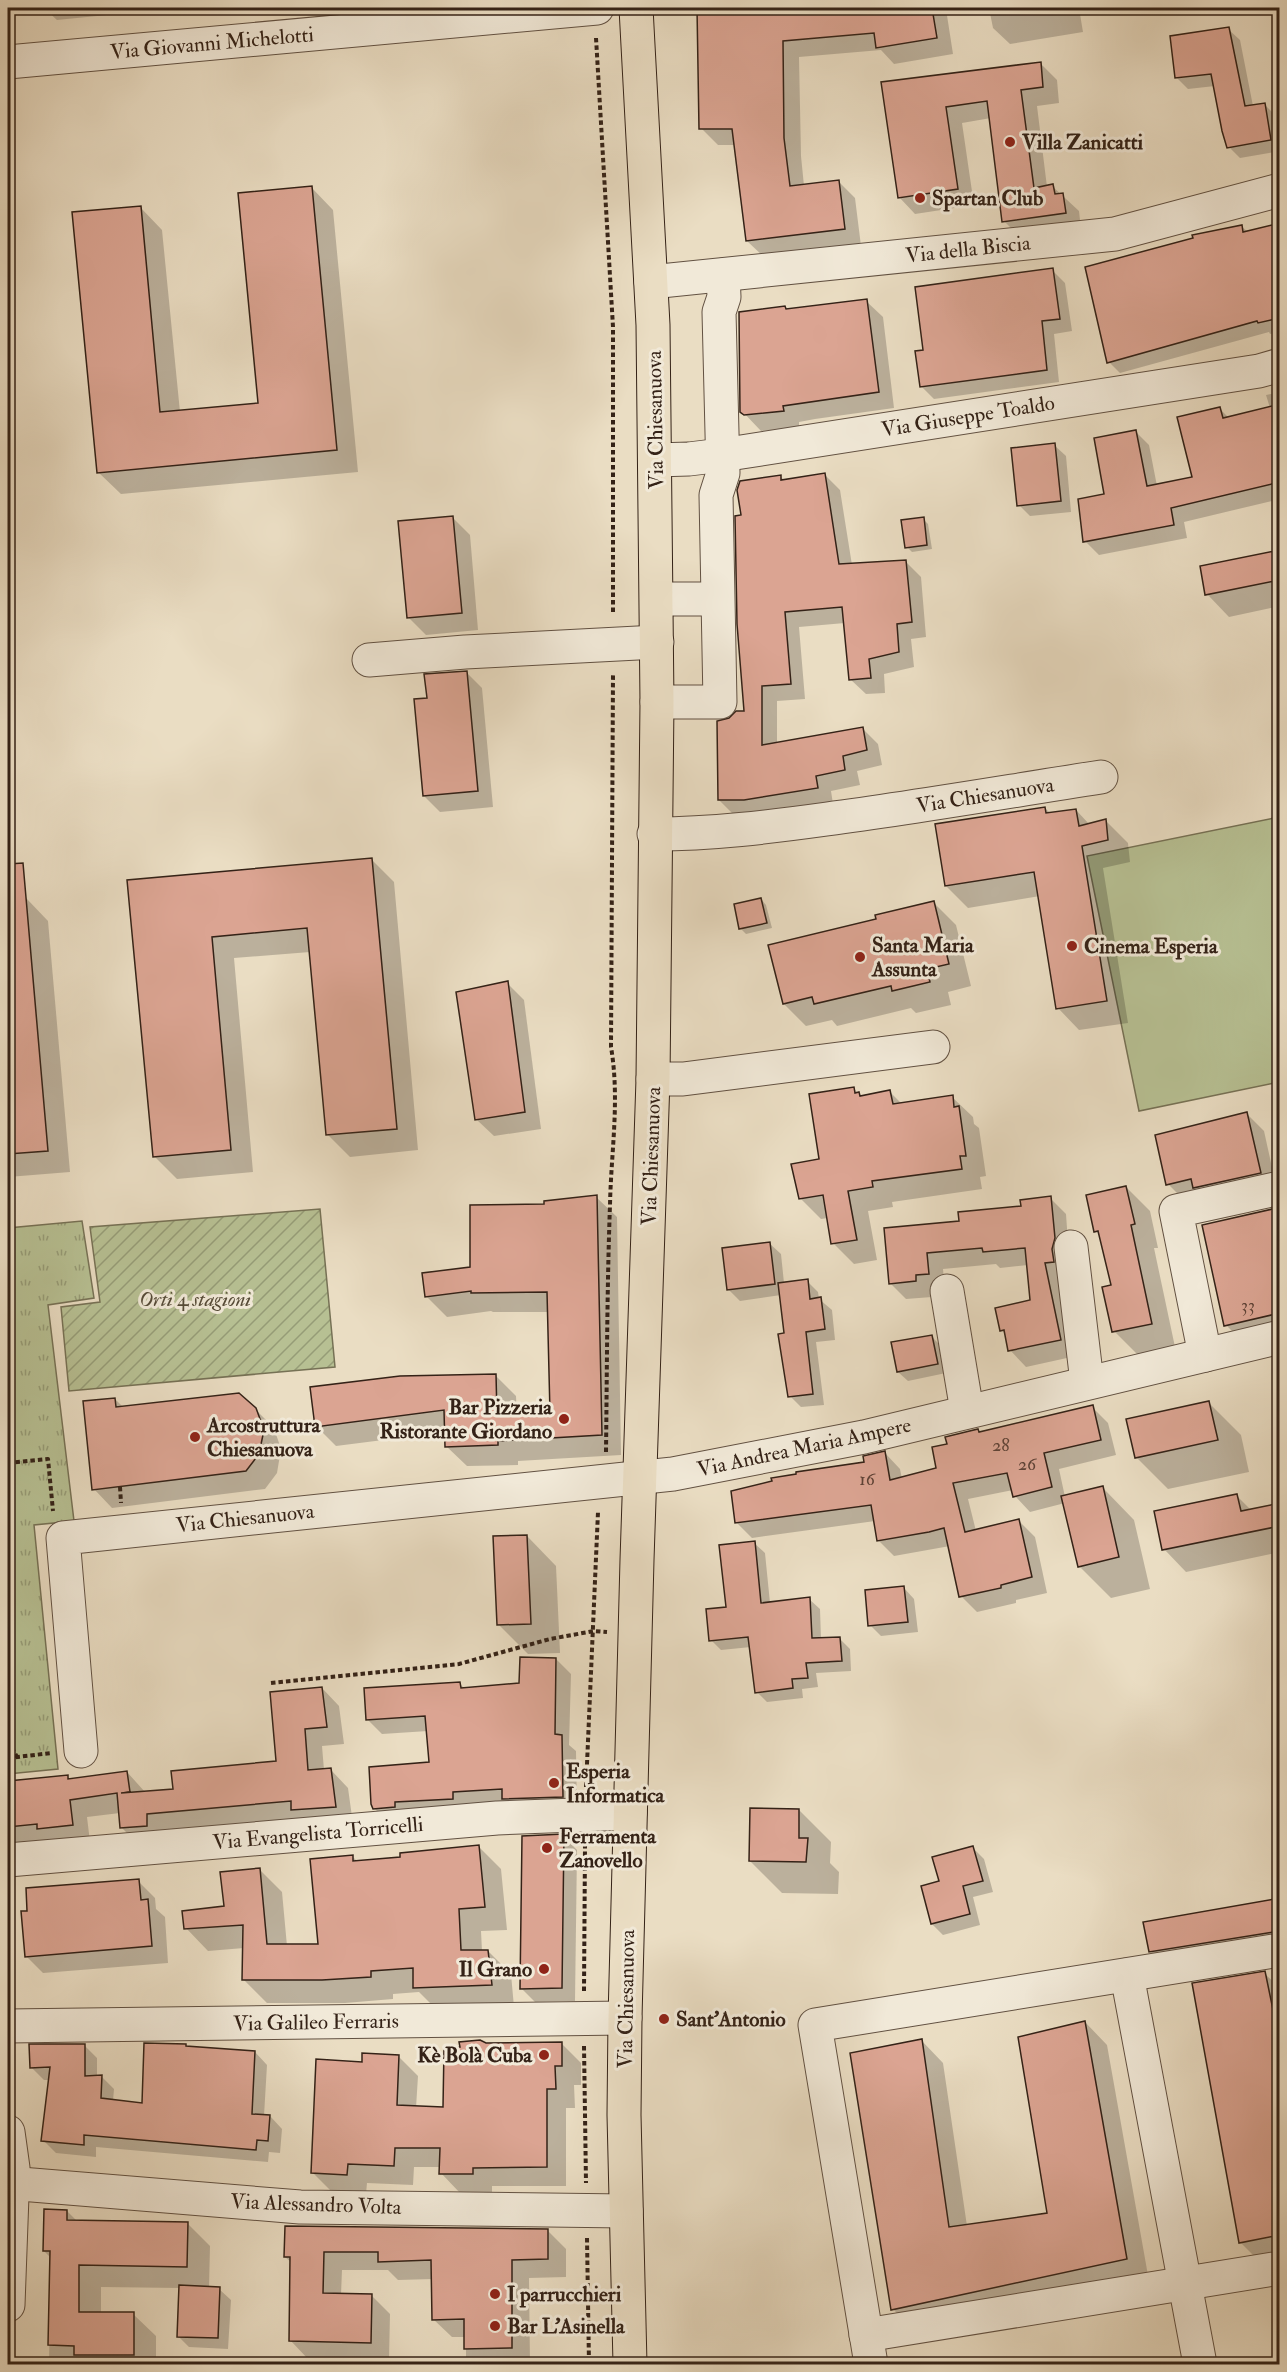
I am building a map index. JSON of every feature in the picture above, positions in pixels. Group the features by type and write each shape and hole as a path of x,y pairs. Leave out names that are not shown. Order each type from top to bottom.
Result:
{"main road":[{"name":"Via Chiesanuova","path":"630,2364 625,2018 653,1078 657,702 656,460 651,282 636,8"}],"street":[{"name":"Via Giovanni Michelotti","path":"8,62 597,8"},
{"name":"Via della Biscia","path":"651,282 1115,234 1280,190"},
{"path":"657,702 720,702 716,495 723,473 719,312 724,297 723,275"},
{"name":"Via Giuseppe Toaldo","path":"656,460 722,455 1236,375 1280,365"},
{"path":"657,599 717,599"},
{"path":"369,660 465,652 657,642"},
{"name":"Via Chiesanuova","path":"654,834 693,834 766,827 886,811 1101,777"},
{"path":"653,1078 695,1078 933,1047"},
{"path":"1205,1355 1176,1211 1280,1188"},
{"path":"1071,1247 1087,1382"},
{"path":"947,1291 967,1411"},
{"name":"Via Andrea Maria Ampere","path":"640,1478 673,1474 864,1437 1280,1337"},
{"name":"Via Chiesanuova","path":"63,1538 640,1478"},
{"path":"63,1538 81,1751"},
{"name":"Via Evangelista Torricelli","path":"8,1860 497,1818 630,1813"},
{"path":"1280,1950 814,2025 869,2350 1185,2283 1280,2268"},
{"path":"1127,1975 1200,2364"},
{"name":"Via Galileo Ferraris","path":"8,2026 625,2018"},
{"path":"8,2132 13,2168 10,2184 8,2305"},
{"name":"Via Alessandro Volta","path":"10,2184 300,2207 626,2211"}],"path":[{"path":"596,42 613,327 613,606"},
{"path":"606,1459 609,1214 615,1140 616,1076 611,1047 613,694"},
{"path":"8,1463 48,1459 55,1530 63,1538"},
{"path":"585,1796 598,1502"},
{"path":"271,1683 459,1664 550,1639 594,1631 635,1634"},
{"path":"8,1741 17,1757"},
{"path":"8,1758 81,1751"},
{"path":"584,1998 585,1840"},
{"path":"584,2036 586,2185"},
{"path":"587,2231 589,2364"}],"green space":[{"path":"1279,817 1279,1082 1139,1111 1087,856"},
{"name":"Orti 4 stagioni","path":"320,1209 335,1367 69,1391 61,1307 100,1302 90,1227"},
{"path":"82,1221 94,1298 48,1305 74,1521 34,1525 58,1769 8,1774 8,1228"}],"building":[{"path":"697,8 932,8 937,38 876,48 874,33 783,41 784,138 790,186 839,180 845,229 746,241 732,129 699,129"},
{"path":"1229,27 1245,106 1265,103 1271,140 1227,148 1211,74 1175,78 1170,36"},
{"path":"1041,62 1043,87 1021,90 1034,188 1053,184 1055,194 1063,193 1066,213 1002,222 987,101 946,107 958,189 898,198 881,82"},
{"path":"312,186 337,450 97,473 72,212 141,206 160,412 258,403 238,193"},
{"path":"1280,223 1280,318 1258,323 1257,321 1107,363 1085,267 1193,238 1192,235 1242,225 1243,232"},
{"path":"1053,268 1060,319 1042,321 1047,370 920,387 915,351 923,350 915,287"},
{"path":"867,299 879,392 783,406 784,411 744,415 740,412 739,312"},
{"path":"1280,404 1280,482 1171,508 1174,525 1083,542 1078,499 1104,494 1094,438 1136,430 1147,486 1192,477 1177,417 1220,407 1223,418"},
{"path":"1055,443 1061,501 1017,506 1011,448"},
{"path":"825,473 839,564 906,560 912,622 897,624 899,652 869,659 871,678 849,680 842,607 785,612 791,684 762,686 762,745 863,727 867,750 843,756 845,770 816,776 818,788 744,800 718,800 717,721 729,718 736,711 744,711 737,624 735,516 741,515 737,490 740,481 781,475 781,480"},
{"path":"453,516 462,613 407,618 398,521"},
{"path":"924,517 927,545 905,548 901,520"},
{"path":"1280,550 1280,580 1205,595 1200,566"},
{"path":"467,671 478,791 423,796 414,699 427,698 424,674"},
{"name":"Cinema Esperia","path":"1045,807 1046,813 1076,809 1079,826 1106,819 1108,840 1082,846 1107,1001 1056,1009 1034,872 945,886 935,824"},
{"path":"372,858 397,1129 326,1135 307,928 212,937 231,1150 153,1157 127,880"},
{"path":"23,863 48,1151 8,1154 8,864"},
{"path":"761,898 767,923 739,929 734,904"},
{"name":"Santa Maria Assunta","path":"934,901 949,964 927,969 930,982 892,991 891,986 814,1004 812,997 783,1004 768,945 876,919 875,915"},
{"path":"508,981 525,1112 475,1120 456,992"},
{"path":"854,1087 855,1093 859,1092 860,1096 890,1090 893,1104 953,1095 954,1107 959,1106 966,1156 960,1156 962,1169 872,1181 873,1187 848,1191 857,1240 831,1244 823,1195 799,1199 791,1164 819,1159 809,1094"},
{"path":"1247,1112 1261,1173 1193,1188 1191,1179 1166,1185 1155,1135"},
{"path":"1126,1186 1135,1224 1131,1225 1152,1324 1112,1332 1102,1287 1111,1285 1098,1231 1094,1232 1086,1195"},
{"path":"597,1195 602,1435 498,1441 498,1445 445,1447 444,1410 315,1427 310,1387 400,1376 496,1374 497,1416 550,1413 547,1292 471,1293 471,1291 425,1297 422,1273 470,1267 470,1205 544,1204 544,1201"},
{"path":"1051,1196 1055,1238 1052,1249 1054,1262 1045,1263 1061,1340 1008,1351 1004,1330 1000,1331 995,1308 1030,1300 1025,1248 983,1252 982,1248 927,1253 929,1274 916,1275 916,1281 889,1284 884,1228 959,1221 958,1212 1021,1206 1020,1200"},
{"path":"1277,1208 1280,1217 1280,1313 1224,1326 1202,1225"},
{"path":"770,1242 775,1284 727,1290 722,1248"},
{"path":"808,1279 810,1299 821,1297 825,1329 806,1332 813,1394 788,1397 778,1334 784,1333 778,1283"},
{"path":"932,1335 938,1364 897,1372 891,1342"},
{"name":"Arcostruttura Chiesanuova","path":"239,1393 256,1408 264,1430 259,1454 246,1471 92,1490 83,1401 115,1398 116,1407"},
{"path":"1209,1401 1218,1440 1135,1458 1126,1419"},
{"path":"1093,1405 1101,1440 1044,1453 1052,1487 1013,1497 1007,1473 953,1483 965,1532 1019,1519 1032,1577 1001,1585 1001,1588 959,1597 944,1528 877,1541 871,1505 735,1523 731,1491 772,1481 771,1478 796,1474 796,1472 864,1462 863,1456 885,1451 890,1480 936,1468 932,1447 947,1444 945,1437 978,1429 979,1432"},
{"path":"1103,1486 1119,1557 1078,1567 1061,1496"},
{"path":"1237,1494 1241,1511 1280,1503 1280,1526 1162,1550 1154,1511"},
{"path":"527,1535 531,1624 497,1625 493,1536"},
{"path":"755,1541 761,1603 810,1597 812,1638 840,1637 842,1661 806,1663 808,1678 792,1679 793,1688 755,1693 748,1637 709,1641 706,1609 726,1607 719,1545"},
{"path":"904,1586 908,1622 868,1626 865,1590"},
{"path":"520,1657 556,1658 555,1734 562,1735 563,1797 502,1799 502,1789 453,1792 453,1799 395,1802 395,1807 373,1809 369,1767 429,1762 425,1716 366,1720 364,1688 460,1682 461,1688 519,1683"},
{"path":"322,1687 327,1727 305,1729 308,1770 331,1768 336,1807 291,1810 291,1801 147,1814 147,1826 120,1828 117,1793 70,1800 73,1825 37,1829 37,1824 8,1827 8,1781 68,1775 68,1779 127,1771 130,1792 121,1793 173,1789 171,1771 276,1761 270,1692"},
{"path":"750,1808 799,1809 799,1838 808,1838 806,1862 749,1861"},
{"path":"564,1834 562,1988 520,1989 522,1836"},
{"path":"479,1845 485,1907 459,1909 461,1950 488,1950 492,1985 413,1988 413,1968 371,1971 371,1977 322,1980 242,1980 243,1925 184,1929 182,1911 224,1906 220,1872 260,1868 267,1944 318,1944 310,1859 353,1855 353,1861 400,1857 400,1853"},
{"path":"973,1846 983,1881 963,1886 970,1914 931,1924 921,1886 939,1881 932,1857"},
{"path":"139,1879 141,1900 148,1899 152,1946 25,1957 21,1911 27,1911 26,1888"},
{"path":"1280,1898 1280,1931 1149,1952 1143,1922"},
{"path":"1265,1971 1280,2044 1280,2235 1239,2243 1192,1983"},
{"path":"1085,2021 1127,2259 891,2310 850,2053 922,2039 949,2227 1047,2213 1018,2037"},
{"path":"480,2040 486,2043 562,2042 562,2066 555,2066 556,2089 547,2089 547,2167 473,2168 473,2174 439,2174 440,2148 395,2148 394,2166 348,2164 347,2175 311,2173 316,2059 362,2062 362,2053 399,2055 397,2105 443,2107 444,2048 460,2047 459,2042"},
{"path":"144,2043 186,2044 186,2046 255,2051 252,2114 270,2115 268,2141 257,2140 256,2150 84,2135 84,2145 41,2141 50,2067 30,2068 29,2044 85,2044 85,2076 102,2075 101,2098 142,2103"},
{"path":"44,2209 67,2210 67,2220 188,2222 187,2267 79,2265 79,2312 134,2312 134,2355 74,2355 74,2346 48,2345 50,2251 43,2251"},
{"path":"285,2226 548,2229 548,2259 512,2260 512,2348 464,2349 464,2319 432,2320 431,2260 378,2262 378,2252 324,2252 323,2293 372,2294 371,2343 289,2341 290,2257 284,2257"},
{"path":"179,2285 220,2287 218,2338 177,2337"}],"place":[{"name":"Villa Zanicatti","path":"1010,142"},
{"name":"Spartan Club","path":"920,198"},
{"name":"Cinema Esperia","path":"1072,946"},
{"name":"Santa Maria Assunta","path":"860,957"},
{"name":"Bar Pizzeria Ristorante Giordano","path":"564,1419"},
{"name":"Arcostruttura Chiesanuova","path":"195,1437"},
{"name":"Esperia Informatica","path":"554,1783"},
{"name":"Ferramenta Zanovello","path":"547,1848"},
{"name":"Il Grano","path":"544,1969"},
{"name":"Sant'Antonio","path":"664,2019"},
{"name":"Kè Bolà Cuba","path":"544,2055"},
{"name":"I parrucchieri","path":"495,2294"},
{"name":"Bar L'Asinella","path":"495,2326"}]}
